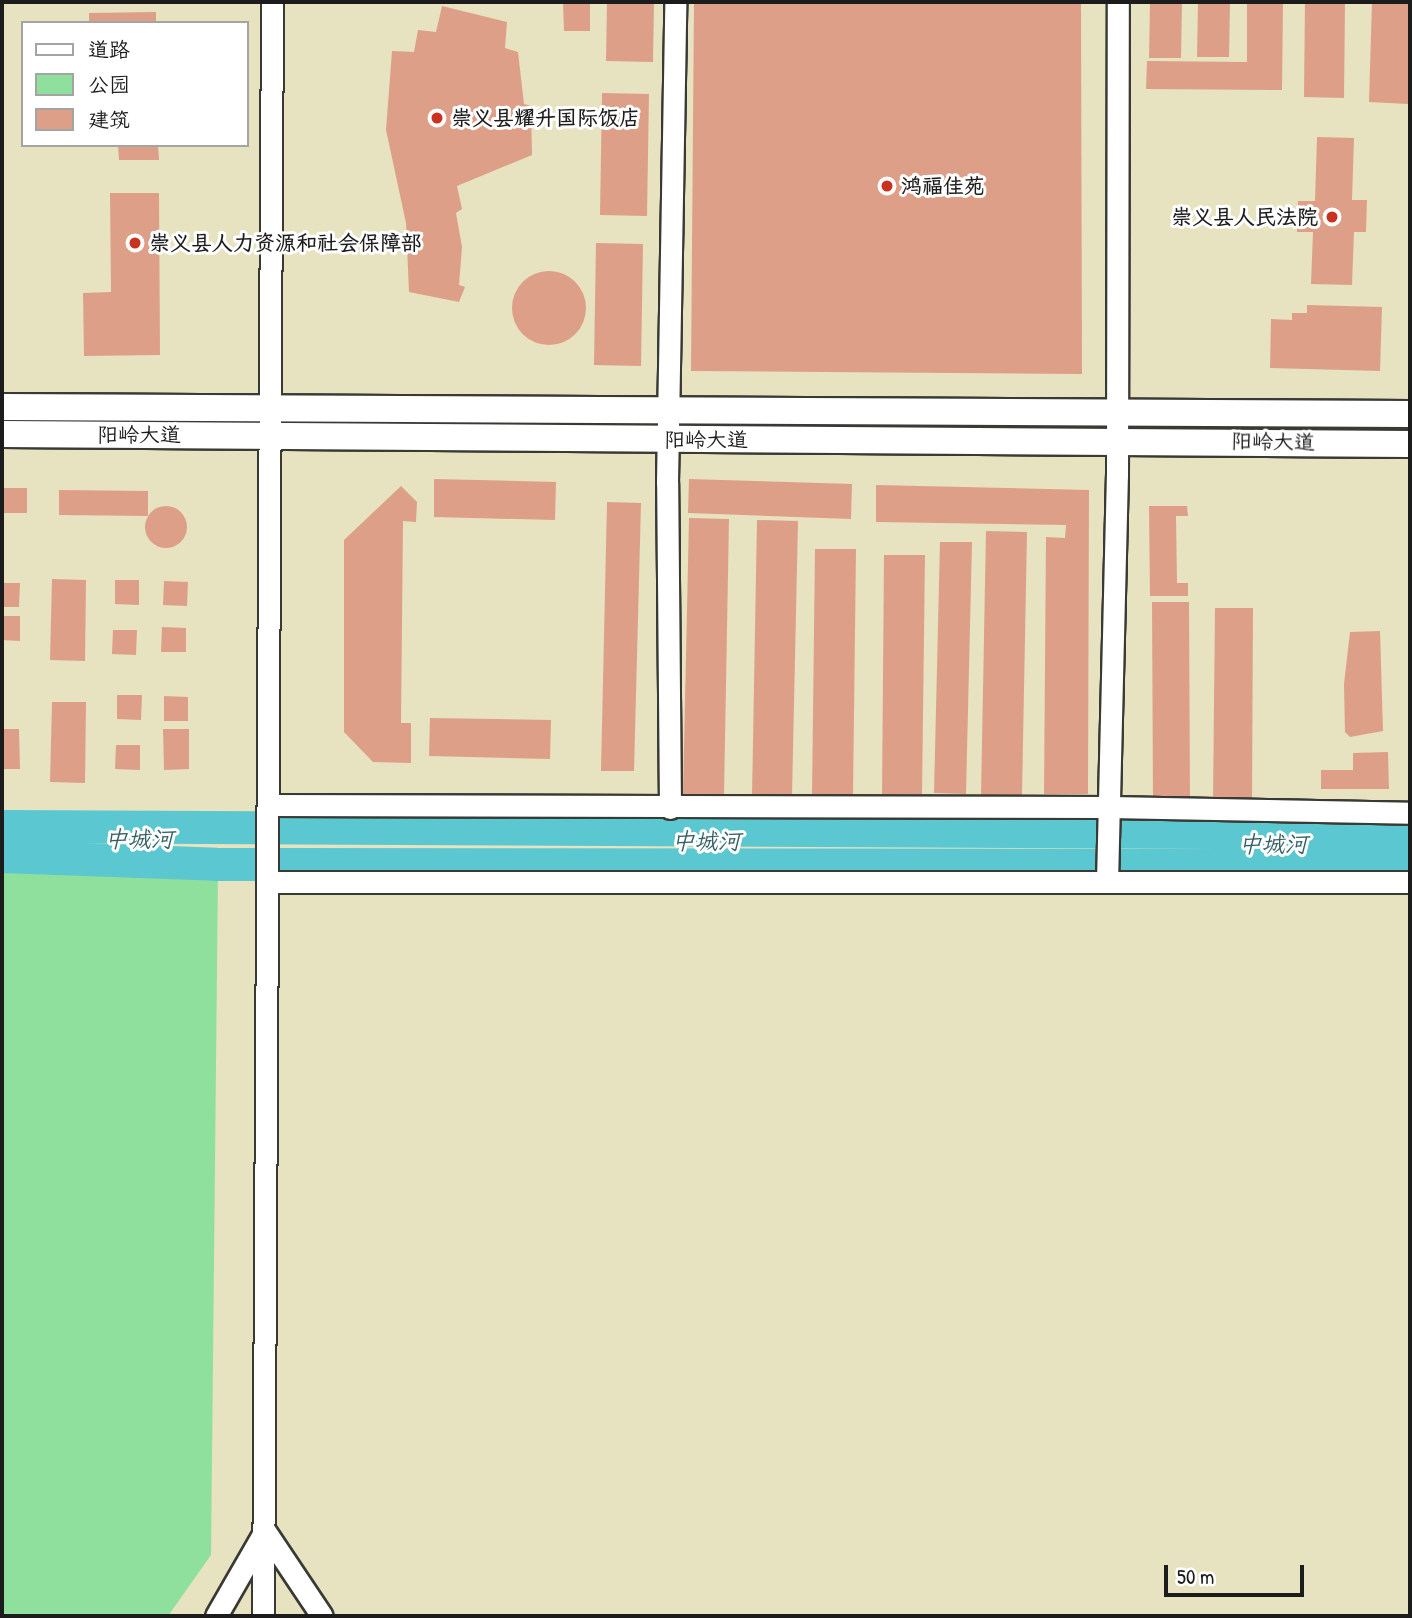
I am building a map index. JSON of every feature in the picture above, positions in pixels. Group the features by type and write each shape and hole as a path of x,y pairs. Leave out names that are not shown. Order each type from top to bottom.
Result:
{"main road":[{"name":"阳岭大道","path":"2,407 1410,414"},
{"name":"阳岭大道","path":"2,435 1410,444"}],"street":[{"path":"263,1616 270,874 268,408 272,2"},
{"path":"670,808 668,409 675,2"},
{"path":"1107,875 1118,412 1118,2"},
{"path":"270,813 670,808 1109,818 1410,813"},
{"path":"270,874 1107,875 1410,882"},
{"path":"216,1616 265,1531"},
{"path":"265,1531 322,1616"}],"green space":[{"path":"2,857 218,868 211,1555 168,1616 2,1616"}],"building":[{"path":"563,2 590,2 590,31 564,31"},
{"path":"607,2 654,2 653,62 606,61"},
{"name":"鸿福佳苑","path":"694,2 1081,2 1082,374 691,371"},
{"path":"1150,2 1182,2 1181,58 1149,58"},
{"path":"1198,2 1230,2 1229,57 1197,57"},
{"path":"1247,2 1283,2 1282,90 1146,89 1147,61 1247,62"},
{"path":"1305,2 1345,2 1344,98 1304,97"},
{"path":"1372,2 1410,2 1408,104 1369,102"},
{"path":"442,6 507,22 505,48 518,52 524,104 531,106 532,155 457,186 462,209 456,213 462,247 459,285 465,287 459,302 409,292 406,223 386,130 392,51 414,52 418,30 436,32"},
{"path":"156,12 156,21 89,21 89,13"},
{"path":"602,93 649,94 647,216 600,215"},
{"name":"崇义县人民法院","path":"1317,137 1354,138 1352,200 1367,200 1366,232 1354,232 1352,285 1311,284 1313,232 1297,232 1298,201 1315,201"},
{"path":"118,147 158,147 159,160 119,160"},
{"name":"崇义县人力资源和社会保障部","path":"110,193 159,193 160,355 84,356 83,293 111,292"},
{"path":"596,243 643,244 641,366 594,365"},
{"path":"549,271 563,274 575,282 583,294 586,308 583,322 575,334 563,342 549,345 535,342 523,334 515,322 512,308 515,294 523,282 535,274"},
{"path":"1307,305 1382,307 1380,371 1270,368 1271,319 1292,320 1292,313 1307,313"},
{"path":"434,479 556,482 555,520 434,517"},
{"path":"689,479 852,484 851,519 688,513"},
{"path":"876,485 1089,490 1088,794 1044,794 1046,537 1065,538 1066,525 876,522"},
{"path":"401,486 417,502 416,522 403,521 401,723 411,723 411,763 373,762 344,732 344,540"},
{"path":"2,488 27,488 27,513 2,513"},
{"path":"59,490 148,491 148,516 59,515"},
{"path":"607,502 641,503 634,771 601,771"},
{"path":"166,506 181,512 187,527 181,542 166,548 151,542 145,527 151,512"},
{"path":"1149,506 1187,506 1188,516 1176,516 1177,583 1188,583 1188,596 1150,596"},
{"path":"689,518 729,519 724,795 683,794"},
{"path":"757,520 798,521 792,796 752,796"},
{"path":"986,531 1027,532 1022,795 981,795"},
{"path":"940,542 972,542 966,794 934,793"},
{"path":"815,549 856,549 853,796 812,795"},
{"path":"884,555 925,555 922,794 882,794"},
{"path":"52,579 86,580 85,661 50,660"},
{"path":"115,580 139,580 139,605 115,604"},
{"path":"164,581 188,582 187,606 163,605"},
{"path":"2,583 20,583 19,607 2,607"},
{"path":"1152,602 1189,602 1190,798 1153,798"},
{"path":"1215,608 1253,608 1252,802 1213,802"},
{"path":"2,616 20,616 20,641 2,640"},
{"path":"162,627 186,628 186,652 161,652"},
{"path":"113,630 137,630 136,655 112,654"},
{"path":"1380,631 1383,731 1350,737 1345,732 1344,684 1350,632"},
{"path":"117,695 142,695 141,720 117,719"},
{"path":"164,696 188,697 188,721 164,721"},
{"path":"52,702 86,702 85,783 50,782"},
{"path":"430,718 551,720 550,759 429,756"},
{"path":"2,729 19,729 20,769 2,769"},
{"path":"163,729 189,729 189,769 164,770"},
{"path":"116,745 140,745 140,770 115,769"},
{"path":"1388,752 1389,789 1321,789 1321,770 1353,770 1353,753"}],"waterway":[{"name":"中城河","path":"2,826 1410,833"},
{"name":"中城河","path":"2,856 216,864 1410,865"}],"place":[{"name":"崇义县耀升国际饭店","path":"437,118"},
{"name":"鸿福佳苑","path":"887,186"},
{"name":"崇义县人民法院","path":"1332,217"},
{"name":"崇义县人力资源和社会保障部","path":"135,243"}]}
